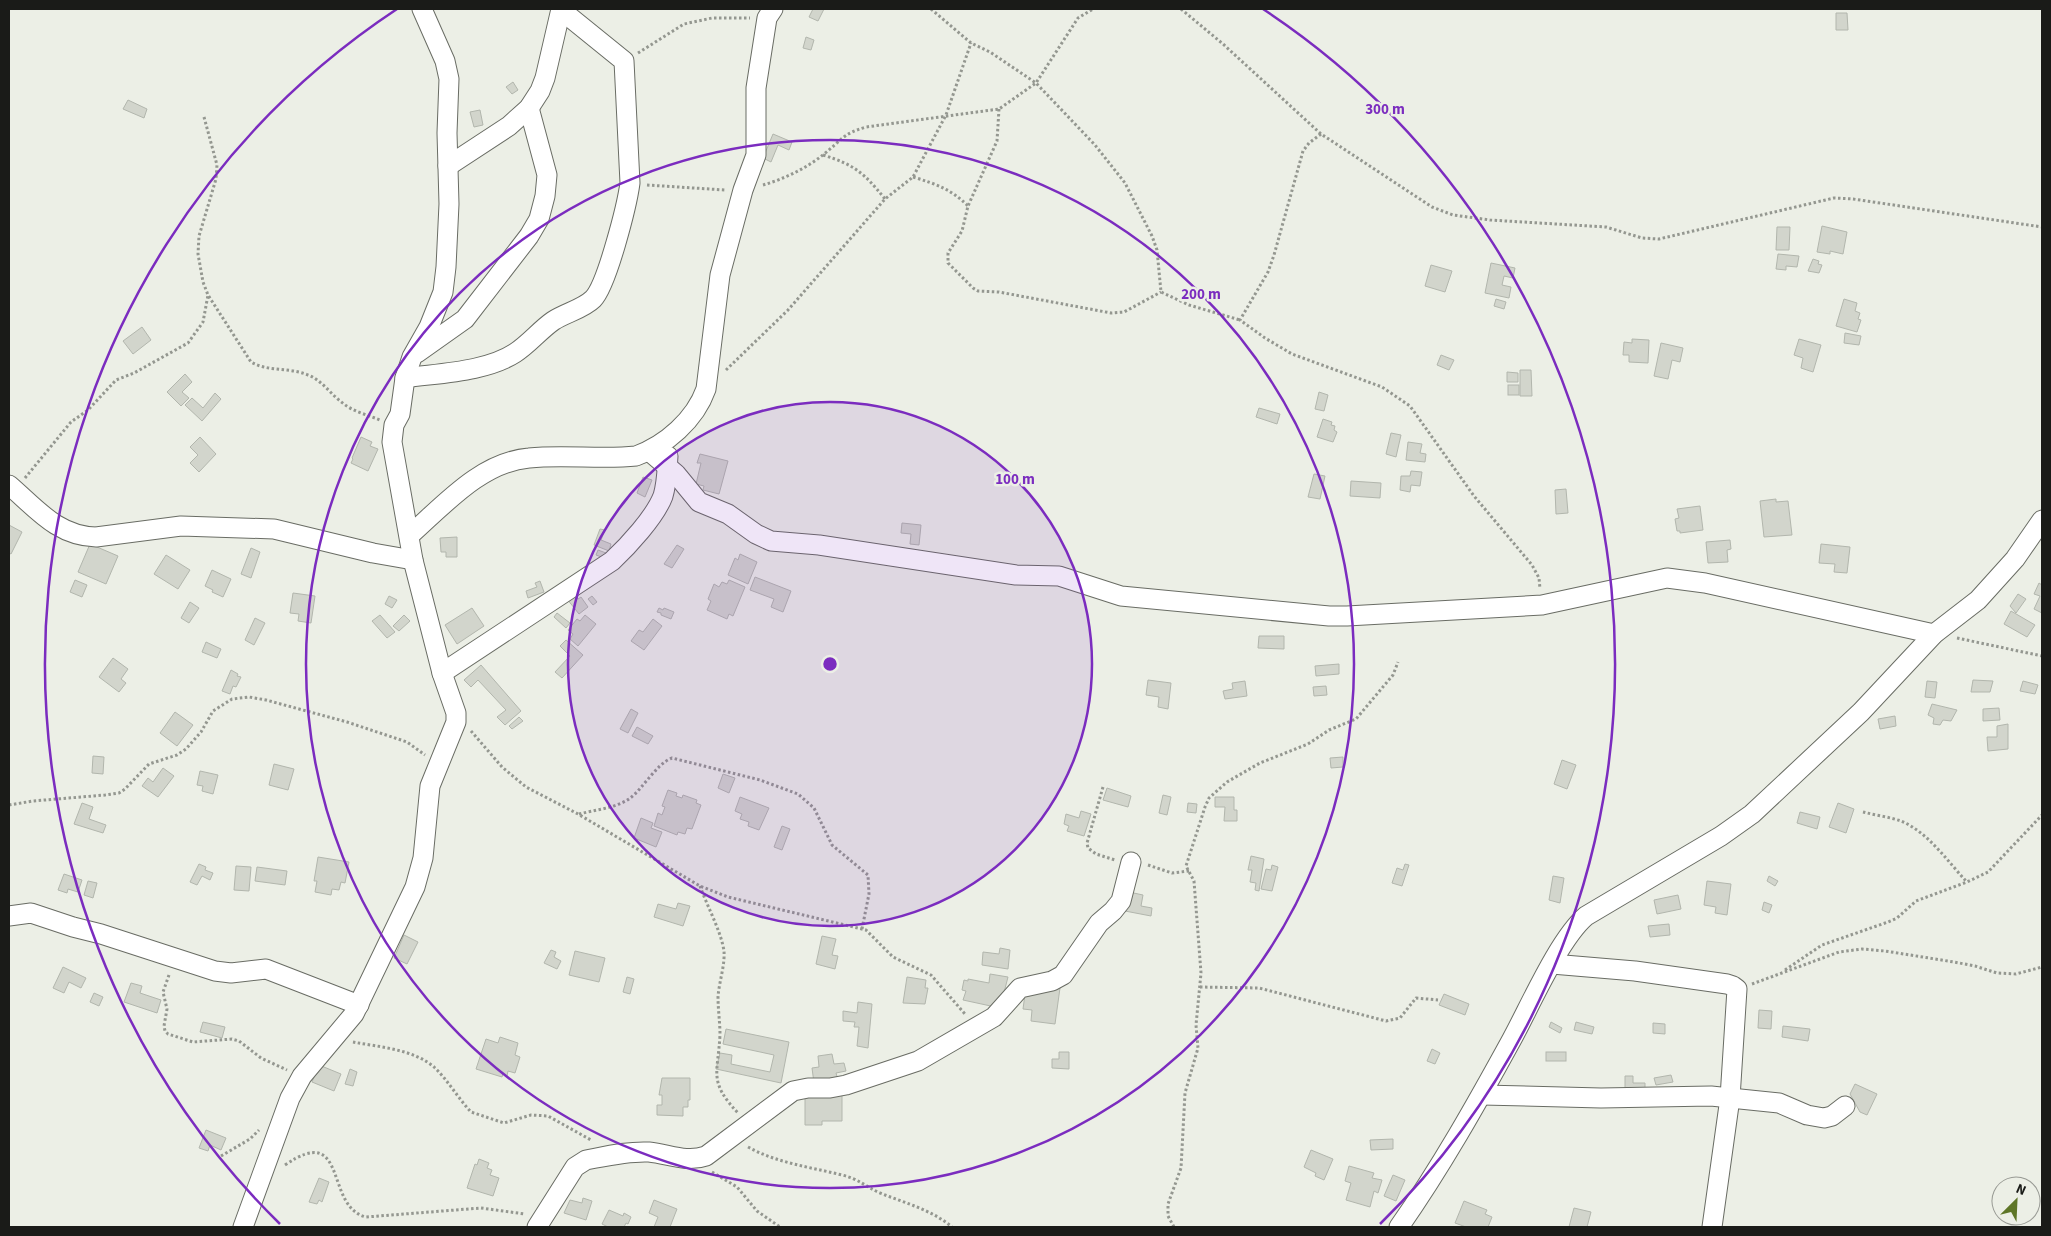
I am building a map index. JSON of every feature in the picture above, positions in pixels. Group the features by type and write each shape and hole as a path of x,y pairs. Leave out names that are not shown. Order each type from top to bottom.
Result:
{"street":[{"path":"243,1227 290,1098 302,1076 348,1023 359,1005 416,887 423,858 430,786 455,727 456,713 442,673 413,560 392,442 394,426 400,414 405,378 412,357 429,327 443,292 449,204 449,79 445,61 422,9"},
{"path":"405,378 484,366 499,361 515,353 552,322 592,300 603,280 627,202 630,183 624,61 561,9 545,78 540,92 529,108 509,126 448,166"},
{"path":"410,535 473,480 505,464 528,458 636,456 649,451 669,438 701,404 706,389 720,275 757,146 756,88 770,13"},
{"path":"412,357 465,319 529,236 539,219 545,196 547,175 529,108"},
{"path":"442,673 612,561 629,544 658,506 664,491 668,466 669,438"},
{"path":"649,451 668,466 700,502 728,514 756,534 771,540 819,545 1016,575 1059,576 1121,596 1329,616 1542,605 1667,578 1705,583 1934,634"},
{"path":"12,488 44,518 66,531 86,537 96,538 186,525 274,529 373,553 413,560"},
{"path":"1399,1227 1482,1095 1571,932 1586,916 1721,836 1752,814 1861,712 1934,634 1978,600 2015,559 2042,520"},
{"path":"540,1222 575,1167 586,1160 636,1152 660,1154 690,1160 706,1156 793,1091 846,1085 902,1066 918,1060 994,1018 1020,988 1052,981 1062,975 1099,923 1121,901 1131,862"},
{"path":"9,916 31,913 223,973 266,969 359,1005"},
{"path":"1552,964 1635,971 1733,986 1737,989 1730,1098 1712,1227"},
{"path":"1482,1095 1601,1098 1711,1096 1780,1103 1807,1115 1824,1118 1832,1116 1845,1106"}],"path":[{"path":"932,9 971,43 990,52 1036,83 1079,126 1125,183 1155,243 1161,292"},
{"path":"630,183 713,191 743,190 777,181 823,155 845,134 866,126 999,109 1036,83 1078,18 1093,9"},
{"path":"1181,9 1223,44 1321,134 1432,207 1453,215 1490,220 1606,227 1642,238 1659,239 1834,198 1853,199 2042,227"},
{"path":"624,61 684,24 712,18 770,13"},
{"path":"706,389 788,310 885,199 913,177 946,115 971,43"},
{"path":"999,109 997,142 968,206 962,231 947,258 948,263 978,291 999,292 1111,313 1124,312 1161,292"},
{"path":"204,117 217,165 216,178 199,236 198,254 203,282 208,295 251,362 260,367 308,375 353,410 394,426"},
{"path":"1240,320 1268,272 1303,151 1309,143 1321,134"},
{"path":"823,155 846,162 863,173 885,199"},
{"path":"913,177 932,183 955,194 968,206"},
{"path":"1161,292 1189,305 1240,320 1292,354 1382,386 1410,406 1474,496 1532,565 1540,578 1542,605"},
{"path":"12,488 71,422 88,410 116,380 134,374 188,343 203,322 208,295"},
{"path":"1934,634 2042,656"},
{"path":"1174,1227 1168,1216 1168,1204 1181,1168 1185,1093 1198,1048 1196,1025 1201,973 1194,881 1186,866 1205,807 1209,798 1227,782 1260,763 1308,744 1329,730 1352,722 1393,675 1398,662"},
{"path":"9,806 33,801 105,796 126,789 149,764 186,750 201,732 213,712 232,699 249,697 347,722 407,742 424,753 435,773"},
{"path":"456,713 502,767 526,786 578,814 700,886 728,897 862,929 893,956 931,975 976,1028"},
{"path":"578,814 628,800 664,762 672,758 760,780 798,794 814,808 832,845 868,875 869,894 862,929"},
{"path":"1863,812 1902,822 1916,830 1928,840 1967,882"},
{"path":"1780,974 1822,945 1888,922 1897,918 1916,901 1988,872 2042,815"},
{"path":"700,886 724,951 718,997 721,1019 719,1048 715,1067 718,1085 726,1101 748,1124"},
{"path":"1737,989 1838,952 1862,949 1954,962 1997,973 2016,974 2042,966"},
{"path":"175,958 163,992 167,1010 165,1031 185,1041 232,1039 239,1041 261,1058 302,1076"},
{"path":"1200,987 1246,987 1264,990 1386,1021 1400,1018 1416,998 1438,1000"},
{"path":"335,1038 402,1052 423,1059 435,1067 471,1112 478,1115 504,1123 531,1115 548,1116 593,1141"},
{"path":"221,1156 250,1139 263,1125"},
{"path":"731,1138 761,1154 860,1180 878,1192 924,1210 952,1227"},
{"path":"283,1166 299,1155 310,1152 320,1154 332,1162 348,1206 357,1215 366,1217 482,1208 500,1209 540,1222"},
{"path":"690,1160 737,1187 757,1211 780,1227"}],"building":[{"path":"813,9 824,9 818,21 809,17"},
{"path":"1836,13 1847,13 1848,30 1836,30"},
{"path":"806,37 814,40 811,50 803,48"},
{"path":"513,82 518,90 512,94 506,87"},
{"path":"128,100 147,109 144,118 123,109"},
{"path":"480,110 483,125 474,127 470,112"},
{"path":"773,134 792,142 789,150 778,145 771,162 763,158"},
{"path":"1822,226 1847,232 1843,254 1830,251 1830,254 1817,252"},
{"path":"1777,227 1790,227 1789,250 1776,250"},
{"path":"1778,254 1799,256 1797,267 1786,266 1786,270 1776,269"},
{"path":"1813,259 1819,261 1818,264 1822,265 1819,273 1808,271"},
{"path":"1491,263 1515,268 1513,278 1504,276 1502,285 1511,287 1509,298 1485,293"},
{"path":"1431,265 1452,271 1445,292 1425,286"},
{"path":"1496,299 1506,302 1504,309 1494,306"},
{"path":"1844,299 1857,303 1855,311 1860,313 1858,319 1861,320 1857,332 1836,326"},
{"path":"142,327 151,340 133,354 123,341"},
{"path":"1845,333 1861,336 1859,345 1844,343"},
{"path":"1632,339 1649,340 1648,363 1629,362 1629,355 1623,355 1624,342 1632,343"},
{"path":"1799,339 1821,345 1813,372 1801,368 1803,358 1794,355"},
{"path":"1661,343 1683,348 1680,362 1672,360 1668,379 1654,376"},
{"path":"1441,355 1454,360 1449,370 1437,365"},
{"path":"1520,370 1531,370 1532,396 1520,396"},
{"path":"1507,372 1518,373 1518,382 1507,382"},
{"path":"185,374 192,382 182,392 189,398 181,406 167,392"},
{"path":"1508,385 1519,385 1519,395 1508,395"},
{"path":"1319,392 1328,395 1324,411 1315,409"},
{"path":"215,393 221,399 202,421 185,405 192,398 203,408"},
{"path":"1259,408 1280,414 1277,424 1256,417"},
{"path":"1323,419 1332,422 1331,425 1335,426 1334,430 1337,432 1333,442 1317,437"},
{"path":"1391,433 1401,435 1396,457 1386,454"},
{"path":"200,437 216,454 199,472 190,463 198,455 190,447"},
{"path":"361,437 372,442 370,446 378,449 368,471 351,463"},
{"path":"1408,442 1422,444 1420,453 1426,454 1425,462 1406,460"},
{"path":"700,454 728,461 719,494 703,490 704,486 696,484 701,463 697,463"},
{"path":"1411,471 1422,472 1420,486 1411,485 1410,492 1400,490 1401,476 1410,476"},
{"path":"1314,474 1325,476 1320,499 1308,497"},
{"path":"643,477 652,480 645,497 637,493"},
{"path":"1351,481 1381,483 1380,498 1350,496"},
{"path":"1566,489 1568,513 1556,514 1555,490"},
{"path":"1776,499 1776,502 1788,501 1792,535 1764,537 1760,501"},
{"path":"1700,506 1703,530 1680,533 1680,531 1677,531 1675,519 1679,518 1677,509"},
{"path":"902,523 921,525 919,545 910,544 911,534 901,533"},
{"path":"9,525 22,532 11,554 9,553"},
{"path":"600,529 605,530 601,540 611,544 609,551 594,545"},
{"path":"457,537 457,557 446,557 446,552 441,552 440,538"},
{"path":"1730,540 1731,549 1727,550 1728,562 1708,563 1706,542"},
{"path":"90,544 118,556 106,584 78,572"},
{"path":"1821,544 1850,547 1847,573 1834,572 1835,564 1819,563"},
{"path":"677,545 684,549 672,568 664,564"},
{"path":"251,548 260,552 251,578 241,574"},
{"path":"598,550 606,553 604,558 596,555"},
{"path":"740,554 757,562 748,584 728,575 735,558 738,560"},
{"path":"166,555 190,570 178,589 154,574"},
{"path":"212,570 231,579 223,597 205,586"},
{"path":"755,577 791,591 783,612 771,607 774,599 750,590"},
{"path":"75,580 87,585 82,597 70,592"},
{"path":"729,580 745,587 733,616 729,614 727,619 707,610 711,601 708,599 714,584 719,587 722,582 727,584"},
{"path":"540,581 544,592 528,598 526,591 537,587 535,583"},
{"path":"2039,583 2042,585 2042,613 2034,609 2040,596 2034,594"},
{"path":"293,593 315,596 311,623 298,621 299,614 290,613"},
{"path":"574,594 578,599 581,597 588,607 579,614 567,599"},
{"path":"2018,594 2026,599 2016,613 2010,606"},
{"path":"389,596 397,600 392,608 385,604"},
{"path":"592,596 597,602 593,605 588,599"},
{"path":"190,602 199,608 189,623 181,618"},
{"path":"472,608 484,626 457,644 445,625"},
{"path":"659,608 674,612 671,619 657,612"},
{"path":"2011,611 2035,625 2027,637 2004,624"},
{"path":"557,613 570,623 566,628 554,617"},
{"path":"380,615 395,632 387,638 372,621"},
{"path":"404,615 410,621 399,631 393,626"},
{"path":"585,615 596,624 578,646 570,639 573,634 568,630 577,619 580,621"},
{"path":"255,618 265,623 254,645 245,640"},
{"path":"653,619 662,626 644,650 631,641 639,630 643,632"},
{"path":"1259,636 1284,636 1284,649 1258,648"},
{"path":"566,640 583,655 562,678 555,672 570,656 560,646"},
{"path":"206,642 221,649 217,658 202,652"},
{"path":"113,658 128,669 121,679 126,683 119,692 99,677"},
{"path":"1339,664 1339,674 1316,676 1315,666"},
{"path":"481,665 521,711 505,725 497,717 506,710 478,680 471,687 464,680"},
{"path":"231,670 241,677 236,687 233,686 230,694 222,691"},
{"path":"1148,680 1171,683 1168,709 1158,707 1159,697 1146,695"},
{"path":"1973,680 1993,681 1990,692 1971,692"},
{"path":"1245,681 1247,696 1225,699 1223,691 1233,689 1232,683"},
{"path":"1927,681 1937,682 1935,698 1925,697"},
{"path":"2023,681 2038,685 2035,694 2020,691"},
{"path":"1326,686 1327,695 1314,696 1313,687"},
{"path":"1932,704 1957,710 1951,721 1943,720 1940,725 1933,724 1934,718 1928,715"},
{"path":"1999,708 2000,720 1983,721 1983,709"},
{"path":"631,709 638,713 628,733 620,729"},
{"path":"175,712 193,725 177,746 160,733"},
{"path":"1895,716 1896,726 1880,729 1878,719"},
{"path":"519,717 523,721 512,729 509,726"},
{"path":"2008,724 2008,749 1988,751 1987,737 1997,737 1997,726"},
{"path":"637,727 653,736 648,744 632,736"},
{"path":"93,756 104,757 103,774 92,773"},
{"path":"1343,757 1343,767 1331,768 1330,758"},
{"path":"1562,760 1576,765 1567,789 1554,784"},
{"path":"274,764 294,769 288,790 269,785"},
{"path":"163,768 174,776 158,797 142,786 148,778 153,782"},
{"path":"200,771 218,775 213,794 202,791 203,786 197,785"},
{"path":"723,774 735,778 729,793 718,788"},
{"path":"1107,788 1131,796 1128,807 1103,800"},
{"path":"668,790 677,793 676,796 682,798 683,795 697,800 696,803 701,805 692,829 687,828 685,834 678,832 677,835 654,826 658,813 662,815 665,807 662,806"},
{"path":"1163,795 1171,797 1167,815 1159,813"},
{"path":"740,797 769,808 759,830 748,826 749,822 740,819 742,814 735,811"},
{"path":"1215,797 1234,797 1234,810 1237,810 1237,821 1224,821 1225,807 1215,807"},
{"path":"82,803 93,807 89,819 106,825 103,833 74,824"},
{"path":"1188,803 1197,804 1196,813 1187,812"},
{"path":"1838,803 1854,809 1846,833 1829,827"},
{"path":"1081,811 1091,814 1084,836 1067,831 1069,826 1064,824 1066,814 1079,818"},
{"path":"1800,812 1820,817 1817,829 1797,823"},
{"path":"641,818 653,823 651,828 662,832 656,847 634,838"},
{"path":"782,826 790,829 782,850 774,847"},
{"path":"1251,856 1264,859 1259,891 1255,890 1256,883 1250,882 1252,870 1248,870"},
{"path":"318,857 349,862 345,883 341,882 339,890 332,889 331,895 315,892 317,881 314,881"},
{"path":"199,864 206,867 205,870 213,873 210,880 202,876 197,885 190,882"},
{"path":"1405,864 1409,865 1402,886 1392,883 1397,868 1403,870"},
{"path":"1272,865 1278,867 1272,891 1261,889 1266,869 1271,870"},
{"path":"236,866 251,867 249,891 234,890"},
{"path":"257,867 287,871 285,885 255,881"},
{"path":"64,874 82,880 78,892 68,889 67,893 58,890"},
{"path":"1553,876 1564,878 1560,903 1549,900"},
{"path":"1769,876 1778,881 1775,886 1767,881"},
{"path":"88,881 97,883 93,898 84,895"},
{"path":"1707,881 1731,884 1727,915 1715,913 1716,907 1704,905"},
{"path":"1129,892 1143,895 1141,906 1152,908 1151,916 1125,911"},
{"path":"1678,895 1681,909 1657,914 1654,900"},
{"path":"1764,902 1772,905 1769,913 1762,910"},
{"path":"678,903 690,906 683,926 654,917 658,904 676,909"},
{"path":"1669,924 1670,935 1650,937 1648,926"},
{"path":"404,935 418,942 407,964 394,958"},
{"path":"822,936 836,939 832,955 838,956 835,969 816,964"},
{"path":"1000,948 1010,950 1008,969 982,965 983,952 999,954"},
{"path":"551,950 556,952 554,957 561,961 557,969 544,963"},
{"path":"575,951 605,958 599,982 569,975"},
{"path":"63,967 86,978 81,988 69,982 64,993 53,988"},
{"path":"990,974 1008,977 1000,1008 963,1000 966,991 962,990 964,980 989,983"},
{"path":"627,977 634,979 630,994 623,992"},
{"path":"907,977 926,980 925,988 928,988 925,1004 903,1003"},
{"path":"131,983 142,986 140,993 161,1000 157,1013 124,1002"},
{"path":"1026,987 1060,988 1055,1024 1031,1021 1032,1010 1023,1009"},
{"path":"94,993 103,997 99,1006 90,1002"},
{"path":"1444,994 1469,1004 1465,1015 1439,1005"},
{"path":"858,1002 872,1004 868,1048 857,1046 859,1027 854,1027 855,1022 843,1021 843,1011 857,1013"},
{"path":"1759,1010 1772,1011 1771,1029 1758,1028"},
{"path":"203,1022 225,1027 222,1038 200,1032"},
{"path":"1551,1022 1562,1028 1560,1033 1549,1027"},
{"path":"1576,1022 1594,1027 1592,1034 1574,1030"},
{"path":"1653,1023 1665,1024 1665,1034 1653,1033"},
{"path":"1783,1026 1810,1029 1808,1041 1782,1037"},
{"path":"726,1029 789,1042 781,1083 716,1069 720,1053 732,1055 731,1064 770,1072 774,1055 723,1044"},
{"path":"500,1037 518,1043 515,1055 520,1057 515,1073 508,1071 507,1076 503,1074 502,1077 476,1069 486,1039 498,1043"},
{"path":"1432,1049 1440,1053 1435,1064 1427,1061"},
{"path":"1059,1052 1069,1052 1069,1069 1052,1068 1052,1059 1059,1059"},
{"path":"1546,1052 1566,1052 1566,1061 1546,1061"},
{"path":"832,1054 834,1064 844,1063 846,1071 836,1073 838,1080 814,1083 812,1068 819,1067 818,1056"},
{"path":"319,1065 341,1074 334,1091 312,1082"},
{"path":"350,1069 357,1072 353,1086 345,1084"},
{"path":"1671,1075 1673,1082 1656,1085 1654,1078"},
{"path":"1625,1076 1633,1076 1633,1083 1645,1083 1645,1092 1625,1091"},
{"path":"662,1078 690,1078 690,1100 688,1100 688,1107 683,1107 683,1116 657,1115 657,1105 662,1105 662,1095 659,1095"},
{"path":"1855,1084 1877,1094 1867,1115 1860,1112 1850,1094"},
{"path":"842,1091 842,1121 822,1121 822,1125 805,1125 805,1095"},
{"path":"206,1130 226,1138 221,1150 210,1145 208,1151 199,1148"},
{"path":"1393,1139 1393,1149 1371,1150 1370,1140"},
{"path":"1311,1150 1333,1159 1324,1180 1315,1176 1316,1173 1304,1167"},
{"path":"479,1159 489,1163 487,1168 492,1170 490,1175 499,1178 493,1196 467,1188 475,1164 477,1165"},
{"path":"1349,1166 1374,1173 1372,1178 1382,1180 1378,1193 1374,1191 1370,1207 1346,1200 1351,1183 1345,1181"},
{"path":"1393,1175 1405,1180 1396,1201 1384,1196"},
{"path":"319,1178 329,1182 322,1202 319,1200 317,1204 309,1202"},
{"path":"583,1198 592,1201 586,1220 564,1213 570,1200 582,1203"},
{"path":"654,1200 677,1209 670,1227 654,1227 658,1217 649,1213"},
{"path":"1464,1201 1487,1210 1485,1214 1492,1217 1488,1227 1466,1227 1455,1223"},
{"path":"1574,1208 1591,1212 1587,1227 1569,1227"},
{"path":"609,1210 623,1216 624,1213 631,1217 628,1224 626,1223 624,1227 608,1227 602,1224"}]}
